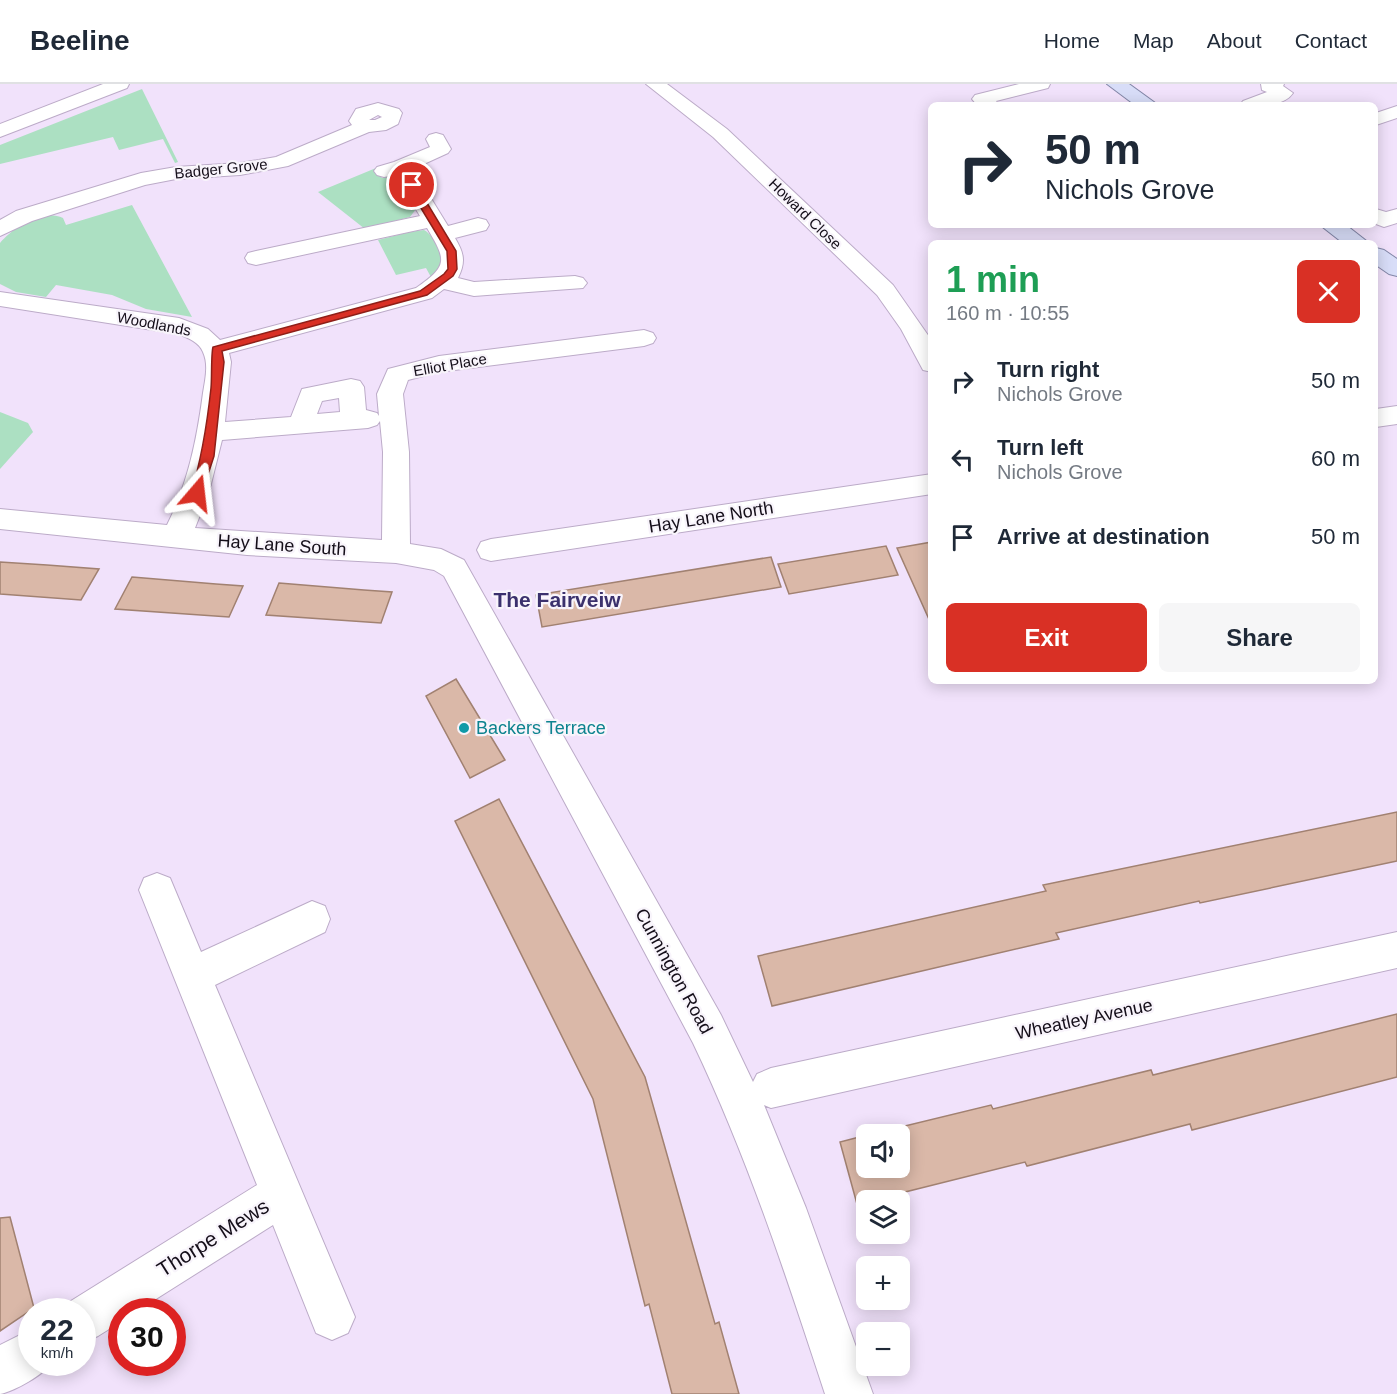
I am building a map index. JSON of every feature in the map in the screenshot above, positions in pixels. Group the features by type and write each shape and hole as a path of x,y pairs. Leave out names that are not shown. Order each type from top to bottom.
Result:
{"main road":[{"path":"1116,84 1143,102"},
{"path":"1339,228 1354,240"},
{"path":"1378,256 1397,269"}],"street":[{"path":"0,131 120,84"},
{"name":"Howard Close","path":"655,84 720,134 885,290 912,327 928,357"},
{"path":"986,102 982,99 1041,84"},
{"path":"1258,102 1284,93 1269,86 1275,84"},
{"path":"1378,117 1397,112"},
{"name":"Badger Grove","path":"0,228 24,216 159,176 269,166 326,145 366,126"},
{"path":"308,132 326,145"},
{"path":"177,535 192,507 202,479 212,432 219,362 216,349 424,293 442,282 452,269 452,251 437,227 393,169 441,149 436,140"},
{"path":"1378,216 1384,220 1397,215"},
{"path":"256,258 370,232 478,225"},
{"path":"442,282 474,289 576,283"},
{"path":"442,282 462,306"},
{"name":"Woodlands","path":"0,299 179,326 196,331 216,349"},
{"name":"Elliot Place","path":"396,552 396,452 390,394 397,375 439,364 644,338"},
{"path":"1378,418 1397,415"},
{"path":"212,432 361,419"},
{"name":"Hay Lane North","path":"491,550 928,485"},
{"name":"Hay Lane South","path":"0,519 177,535 247,544 396,552 441,560 454,568"},
{"name":"Cunnington Road","path":"454,568 701,1018 732,1079 776,1185 849,1394"},
{"name":"Thorpe Mews","path":"158,890 332,1317"},
{"path":"192,976 312,919"},
{"name":"Wheatley Avenue","path":"771,1088 1397,950"},
{"name":"Thorpe Mews","path":"96,1311 282,1194"},
{"path":"0,1372 18,1361"}],"green space":[{"path":"142,89 178,162 175,163 163,139 119,150 113,137 0,164 0,145"},
{"path":"376,168 382,178 398,173 416,209 410,217 365,229 318,192"},
{"path":"132,205 192,317 146,309 112,295 56,285 46,297 16,292 0,284 0,243 12,231 28,221 55,216 63,218 66,225"},
{"path":"424,230 440,250 443,259 441,267 432,279 426,268 396,275 378,240"},
{"path":"0,412 28,423 33,432 0,469"}],"building":[{"path":"928,543 928,617 897,548"},
{"path":"886,546 898,575 789,594 778,564"},
{"path":"771,557 781,587 542,627 536,595"},
{"path":"0,562 99,569 81,600 0,594"},
{"path":"132,577 243,586 229,617 115,609"},
{"path":"279,583 392,592 381,623 266,615"},
{"name":"Backers Terrace","path":"456,679 505,760 470,778 426,696"},
{"path":"499,799 645,1077 715,1324 719,1322 739,1394 672,1394 649,1304 645,1306 593,1099 455,821"},
{"path":"1397,812 1397,861 1056,933 1059,939 772,1006 758,956 1046,891 1043,885"},
{"path":"1397,1014 1397,1077 1192,1130 1190,1124 1027,1166 1025,1162 910,1191 856,1190 856,1200 840,1142 856,1138 856,1178 910,1178 910,1125 991,1105 993,1109 1151,1070 1153,1075"},
{"path":"10,1217 31,1298 18,1298 18,1319 0,1331 0,1218"}],"place":[{"name":"Backers Terrace","path":"464,728"}],"district":[{"name":"The Fairveiw","path":"557,600"}],"route":[{"path":"197,493 208,456 212,432 219,362 216,349 424,293 448,276 452,269 452,251 412,185"}]}
